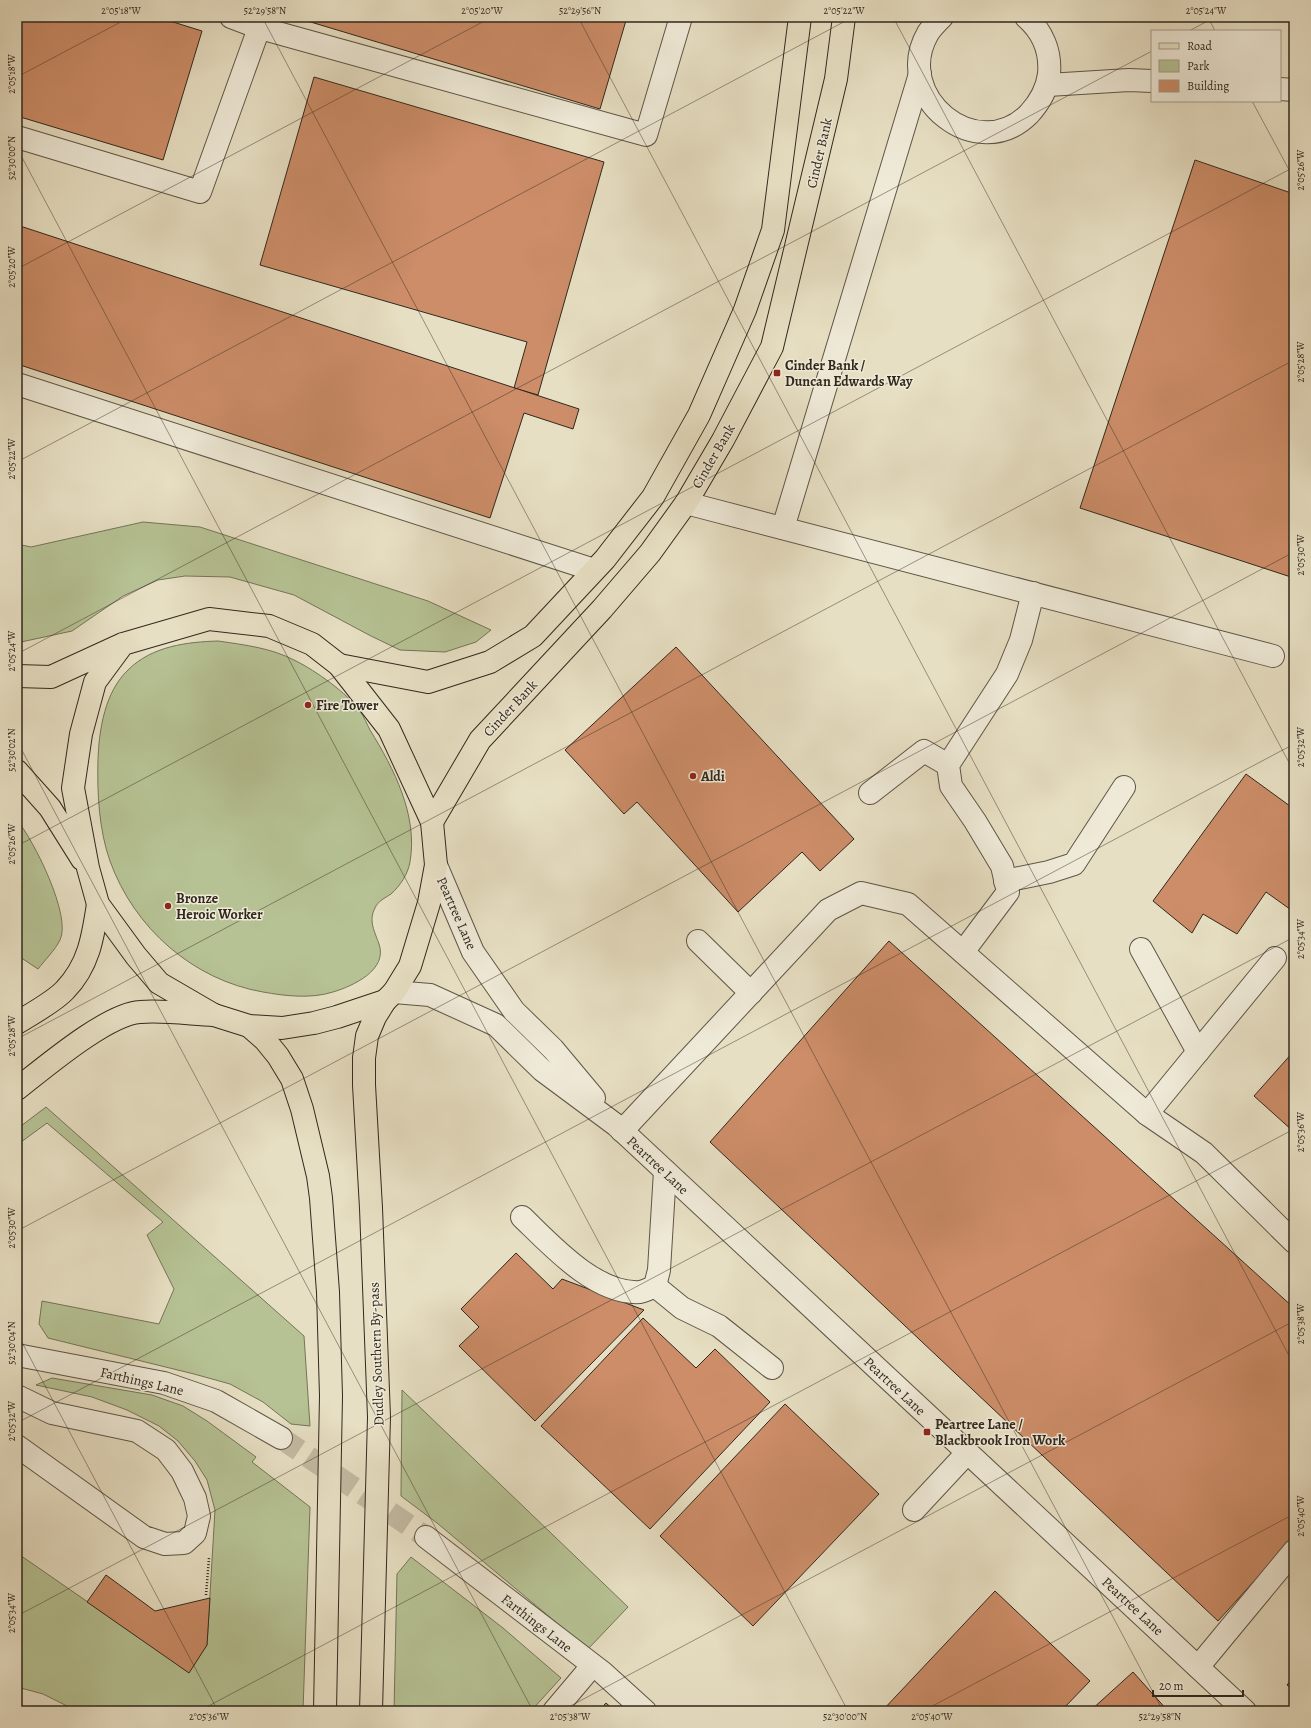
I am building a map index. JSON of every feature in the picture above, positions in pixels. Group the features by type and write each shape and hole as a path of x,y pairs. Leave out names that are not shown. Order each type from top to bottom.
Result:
{"main road":[{"path":"17,676 51,677 123,644 209,619 269,626 312,644 339,665 428,682 490,662 533,636 605,559 653,496 699,415 745,310 773,230 800,17"},
{"name":"Cinder Bank","path":"432,822 480,740 650,553 686,503 723,440 772,347 836,78 844,17"},
{"path":"123,644 96,682 81,734 74,788 88,868 98,904 136,956 159,983 214,1015 249,1026 282,1028 314,1023 337,1017 389,997"},
{"name":"Dudley Southern By-pass","path":"339,665 389,729 432,822 436,865 422,932 410,966 375,1017 367,1036 364,1058 378,1417 371,1711"},
{"path":"17,771 50,808 88,868"},
{"path":"17,1023 64,991 82,969 93,936 98,904"},
{"path":"19,1088 104,1025 139,1012 214,1015"},
{"path":"249,1026 265,1040 278,1056 292,1079 302,1109 318,1176 321,1198 328,1292 331,1396 325,1711"}],"street":[{"path":"230,17 261,23 646,135 681,17"},
{"path":"942,17 928,33 920,53 920,74 926,95 939,114 958,126 979,132 1002,130 1022,120 1038,105 1048,84 1050,64 1046,43 1036,25 1026,17"},
{"path":"17,137 200,192 261,23"},
{"path":"783,528 920,74"},
{"path":"1048,84 1129,80 1151,81"},
{"path":"1281,89 1294,90"},
{"path":"17,384 594,570"},
{"path":"686,503 1273,656"},
{"path":"963,952 1008,892 1002,866 975,821 951,786 948,765 1007,674 1021,640 1033,593"},
{"path":"870,794 924,752 948,765"},
{"path":"1006,881 1049,872 1074,864 1124,787"},
{"name":"Peartree Lane","path":"436,865 473,952 514,1011 553,1049 619,1128"},
{"path":"619,1128 751,993 828,910 861,893 908,904 1147,1114 1204,1153 1294,1242"},
{"path":"698,941 751,993"},
{"path":"1141,949 1198,1052"},
{"path":"1147,1114 1275,958"},
{"name":"Peartree Lane","path":"389,997 430,995 496,1025 542,1070 619,1128 1245,1711"},
{"path":"655,1286 659,1270 665,1171"},
{"path":"522,1217 572,1264 595,1279 622,1290 642,1292 655,1286"},
{"path":"655,1286 682,1308 719,1326 772,1368"},
{"name":"Farthings Lane","path":"17,1355 164,1383 216,1401 281,1438"},
{"path":"17,1396 52,1414 137,1431 166,1450 182,1471 195,1498 199,1516 195,1533 184,1543 165,1544 144,1537 17,1446"},
{"path":"914,1510 967,1453"},
{"name":"Farthings Lane","path":"426,1537 592,1666 645,1711"},
{"path":"1198,1667 1294,1551"},
{"path":"554,1711 592,1666"}],"green space":[{"path":"143,522 200,527 428,601 491,630 476,642 445,652 400,650 294,595 230,577 185,576 158,580 123,596 72,631 21,642 17,641 17,544 31,547"},
{"path":"218,641 277,653 313,670 331,683 354,704 361,713 388,760 402,793 407,810 412,844 409,866 400,884 391,894 378,903 373,913 372,922 379,944 380,953 378,962 367,976 350,986 316,996 289,996 237,986 213,976 190,963 169,947 150,929 134,908 110,861 101,824 98,760 102,724 114,689 128,670 148,655 182,644"},
{"path":"17,820 41,860 56,896 61,914 62,929 60,940 38,969 17,955"},
{"path":"46,1107 304,1336 310,1426 291,1424 263,1402 230,1384 48,1338 39,1324 42,1301 159,1324 174,1289 147,1235 163,1222 47,1123 17,1145 17,1129"},
{"path":"52,1378 152,1395 183,1406 207,1421 256,1457 252,1462 310,1507 303,1711 77,1711 43,1694 17,1687 17,1553 189,1672 207,1645 215,1510 207,1480 195,1461 178,1441 159,1426 127,1410 92,1397 36,1385"},
{"path":"402,1390 628,1607 588,1649 437,1523 401,1496"},
{"path":"411,1557 503,1628 561,1678 531,1711 394,1711 397,1574"}],"building":[{"path":"17,17 157,17 202,31 163,160 17,116"},
{"path":"294,17 627,17 600,109"},
{"path":"314,77 604,162 538,395 514,388 527,342 260,265"},
{"path":"1195,160 1294,194 1294,578 1080,508"},
{"path":"17,225 579,409 573,429 524,413 490,518 17,364"},
{"name":"Aldi","path":"676,647 854,839 820,871 802,852 738,912 637,802 624,814 565,750"},
{"path":"1246,774 1294,809 1294,912 1266,892 1237,934 1203,914 1192,933 1153,901"},
{"path":"889,941 1294,1308 1294,1537 1218,1621 710,1142"},
{"path":"1294,1051 1294,1132 1254,1096"},
{"path":"516,1253 553,1289 562,1279 644,1310 535,1421 459,1346 479,1327 461,1309"},
{"path":"643,1318 696,1368 715,1349 770,1402 650,1529 541,1426"},
{"path":"785,1404 879,1494 753,1626 660,1536"},
{"path":"106,1575 155,1611 210,1598 207,1645 189,1673 87,1602"},
{"path":"995,1591 1090,1681 1061,1711 882,1711"},
{"path":"1133,1672 1168,1711 1090,1711"},
{"path":"1294,1676 1294,1691 1287,1685"},
{"path":"606,1703 615,1711 599,1711"}],"tunnel":[{"path":"281,1438 426,1537"}],"place":[{"name":"Cinder Bank / Duncan Edwards Way","path":"777,373"},
{"name":"Fire Tower","path":"308,705"},
{"name":"Aldi","path":"693,776"},
{"name":"Bronze Heroic Worker","path":"168,906"},
{"name":"Peartree Lane / Blackbrook Iron Work","path":"927,1432"}]}
